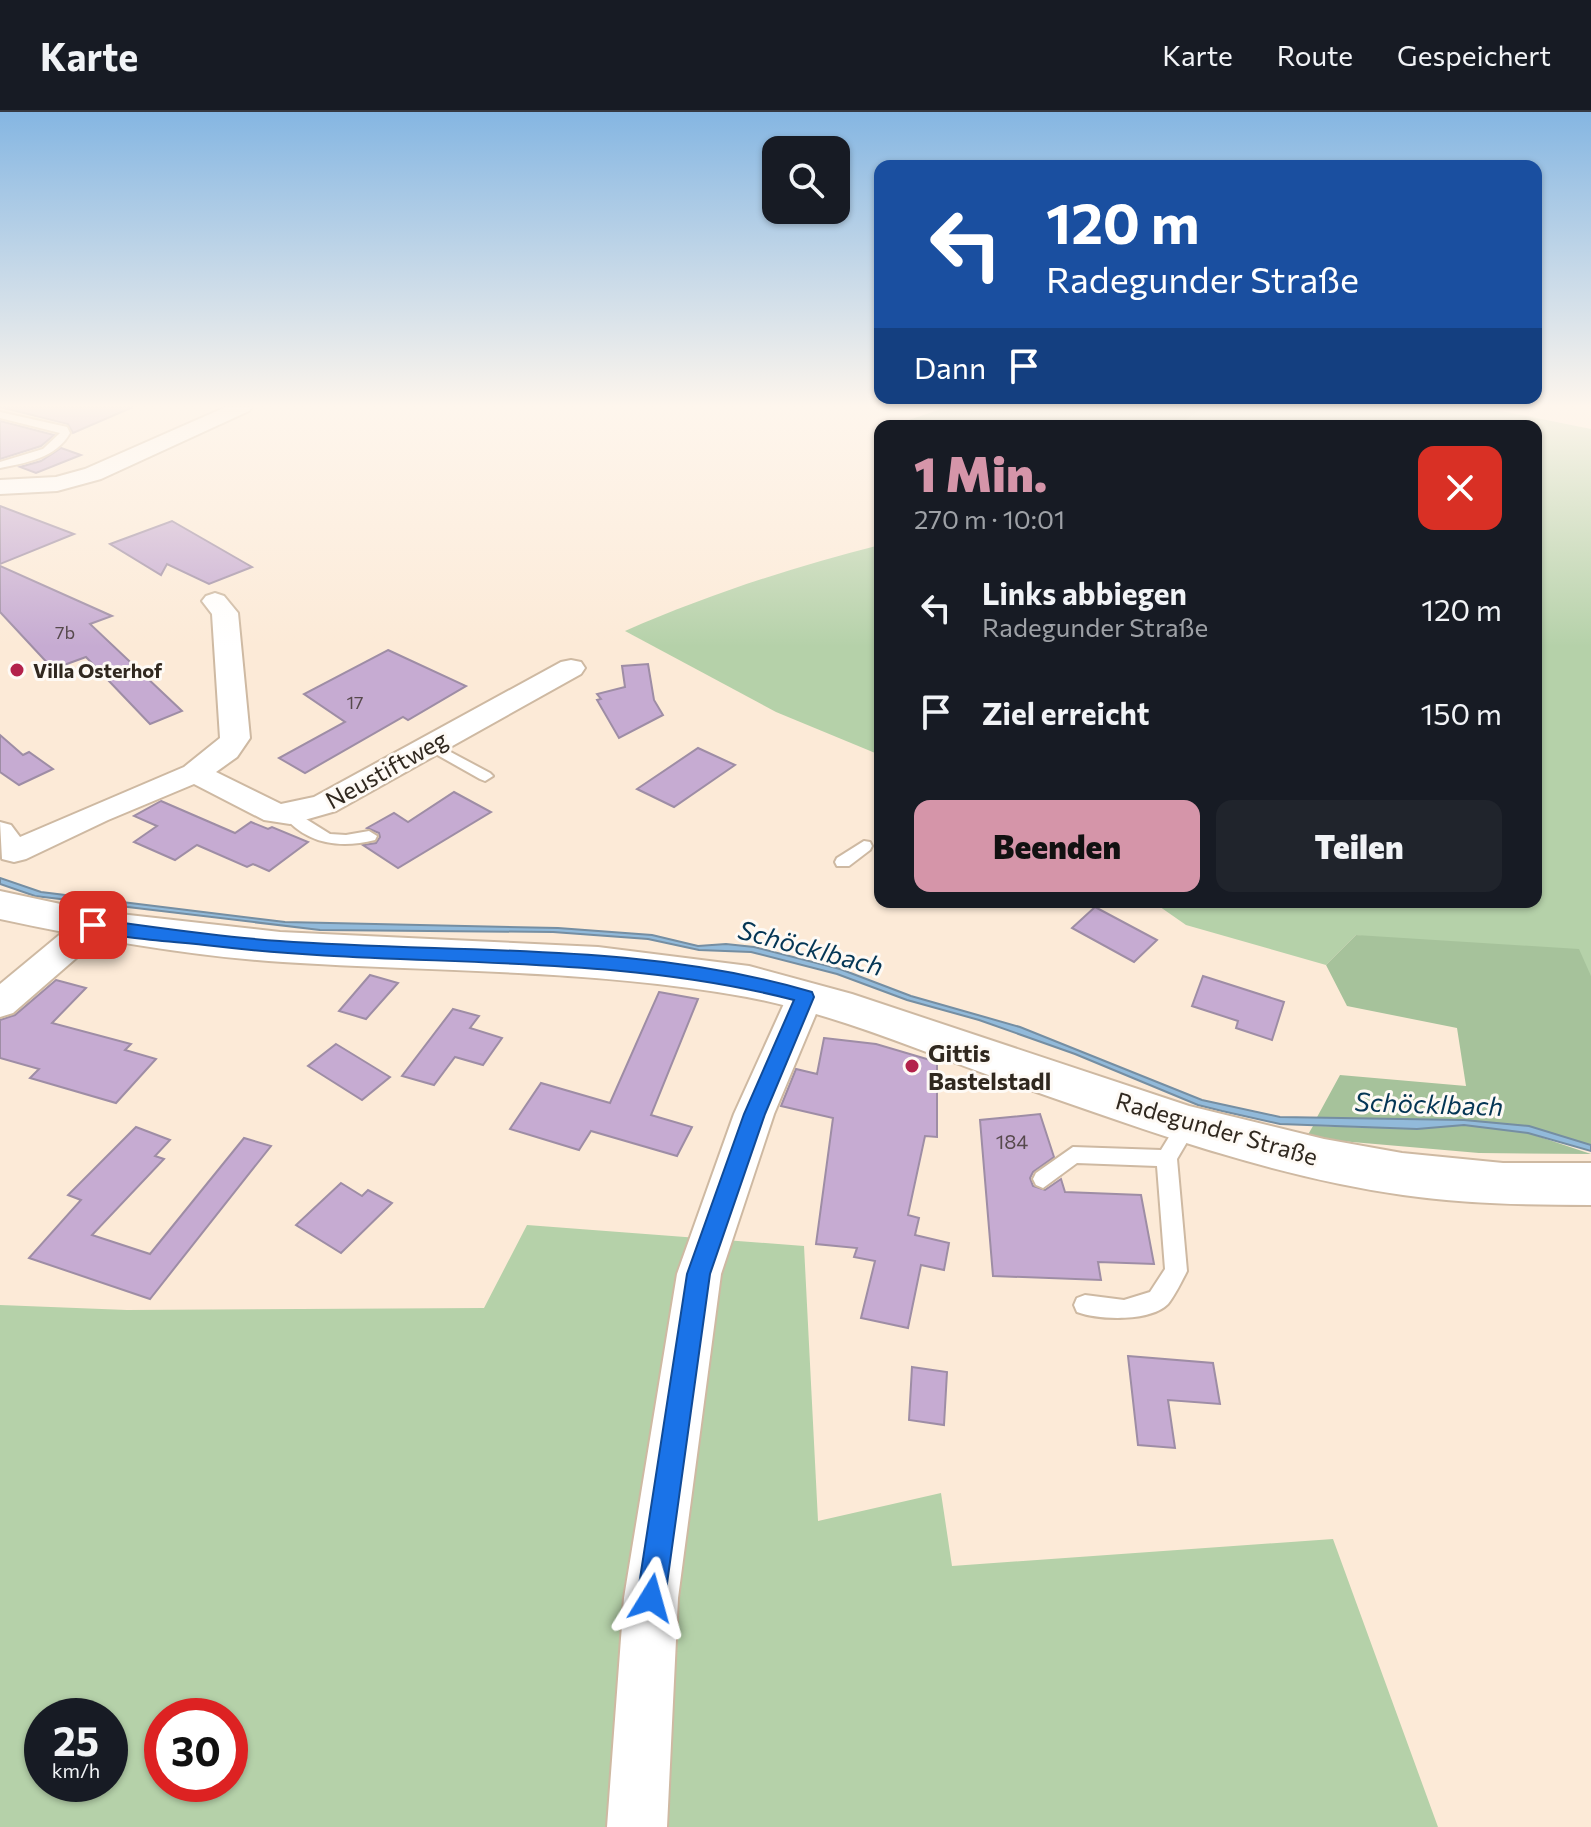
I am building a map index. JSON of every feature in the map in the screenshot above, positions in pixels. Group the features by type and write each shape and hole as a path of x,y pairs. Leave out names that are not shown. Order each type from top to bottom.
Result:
{"main road":[{"name":"Radegunder Straße","path":"0,905 93,925 280,947 598,962 749,982 805,997 1177,1141 1402,1174 1503,1184 1591,1184"}],"street":[{"path":"0,832 14,852 97,813 195,773 226,751 235,738 225,613 215,601"},
{"name":"Neustiftweg","path":"290,814 325,804 571,668"},
{"path":"195,773 275,813 290,814"},
{"path":"0,1004 93,925"},
{"path":"637,1827 651,1598 699,1274 754,1114 805,997"}],"lane":[{"path":"430,745 485,776"},
{"path":"290,814 303,829 324,839 353,841 369,836"},
{"path":"843,862 864,846"},
{"path":"1043,1179 1073,1155 1177,1141 1176,1271 1158,1299 1124,1310 1085,1305"}],"green space":[{"path":"1542,487 1591,487 1591,976 1356,935 1326,965 1186,925 1162,908 1542,908"},
{"path":"874,547 874,753 776,712 625,631 687,605"},
{"path":"1356,935 1579,949 1591,976 1591,1145 1464,1120 1316,1119 1340,1075 1466,1086 1457,1028 1347,1006 1326,965"},
{"path":"1463,1125 1528,1133 1591,1154 1479,1153 1306,1138 1313,1126 1417,1129"},
{"path":"527,1225 804,1246 818,1521 941,1493 952,1566 1333,1539 1438,1827 0,1827 0,1305 127,1310 484,1308"}],"water":[{"name":"Schöcklbach","path":"0,878 41,892 285,922 558,928 652,935 698,946 726,944 754,947 840,969 911,996 1020,1027 1202,1100 1280,1117 1464,1120 1529,1126 1591,1145 1591,1151 1528,1133 1464,1125 1417,1129 1280,1124 1222,1111 1198,1105 1075,1054 979,1020 907,1000 837,974 751,952 699,950 648,939 553,932 320,930 35,896 0,884"}],"building":[{"path":"0,506 74,534 0,564"},
{"path":"172,521 252,567 209,584 167,564 161,575 110,544"},
{"path":"0,566 112,616 90,624 182,711 150,724 86,657 53,669 0,612"},
{"path":"388,650 466,686 408,720 403,717 305,773 279,758 345,722 304,694"},
{"path":"648,664 654,700 663,715 619,738 597,700 601,699 597,694 625,687 622,666"},
{"path":"0,735 23,755 29,752 53,769 19,785 0,772"},
{"path":"698,748 735,765 674,807 637,789"},
{"path":"454,792 491,812 398,868 363,845 376,843 380,837 379,833 367,828 394,813 408,822"},
{"path":"161,801 235,833 251,822 308,842 269,871 253,864 247,867 197,845 175,860 134,842 157,826 134,816"},
{"path":"1097,908 1157,940 1134,962 1072,928"},
{"path":"370,975 398,983 366,1019 339,1011"},
{"path":"1203,976 1284,1002 1272,1040 1236,1028 1238,1021 1192,1006"},
{"path":"56,980 86,988 52,1023 131,1044 125,1050 156,1059 116,1103 30,1078 39,1069 0,1058 0,1020 15,1015"},
{"path":"659,992 698,999 651,1115 692,1127 677,1156 591,1131 579,1150 510,1129 541,1083 610,1103"},
{"path":"453,1009 479,1016 470,1028 502,1038 483,1065 455,1057 434,1085 402,1076"},
{"path":"824,1038 876,1044 937,1062 937,1137 925,1136 908,1215 919,1218 915,1235 949,1243 944,1270 921,1265 908,1328 861,1318 875,1261 854,1257 857,1248 816,1244 833,1118 781,1106 796,1069 817,1074"},
{"path":"336,1044 390,1077 362,1100 308,1066"},
{"path":"1040,1114 1054,1157 1033,1172 1030,1178 1033,1186 1045,1190 1061,1179 1065,1192 1141,1195 1154,1264 1098,1262 1101,1280 993,1276 980,1120"},
{"path":"136,1127 170,1140 155,1156 164,1159 92,1235 150,1254 244,1138 271,1146 150,1299 29,1258 81,1200 68,1195"},
{"path":"341,1183 362,1196 368,1190 392,1203 341,1253 296,1225"},
{"path":"1128,1356 1213,1363 1220,1404 1168,1400 1175,1448 1138,1445"},
{"path":"912,1367 947,1372 944,1425 909,1420"}],"place":[{"name":"Villa Osterhof","path":"17,670"},
{"name":"Gittis Bastelstadl","path":"912,1066"}],"route":[{"path":"93,925 280,947 500,955 621,964 749,982 805,997 754,1114 699,1274 651,1598"}]}
